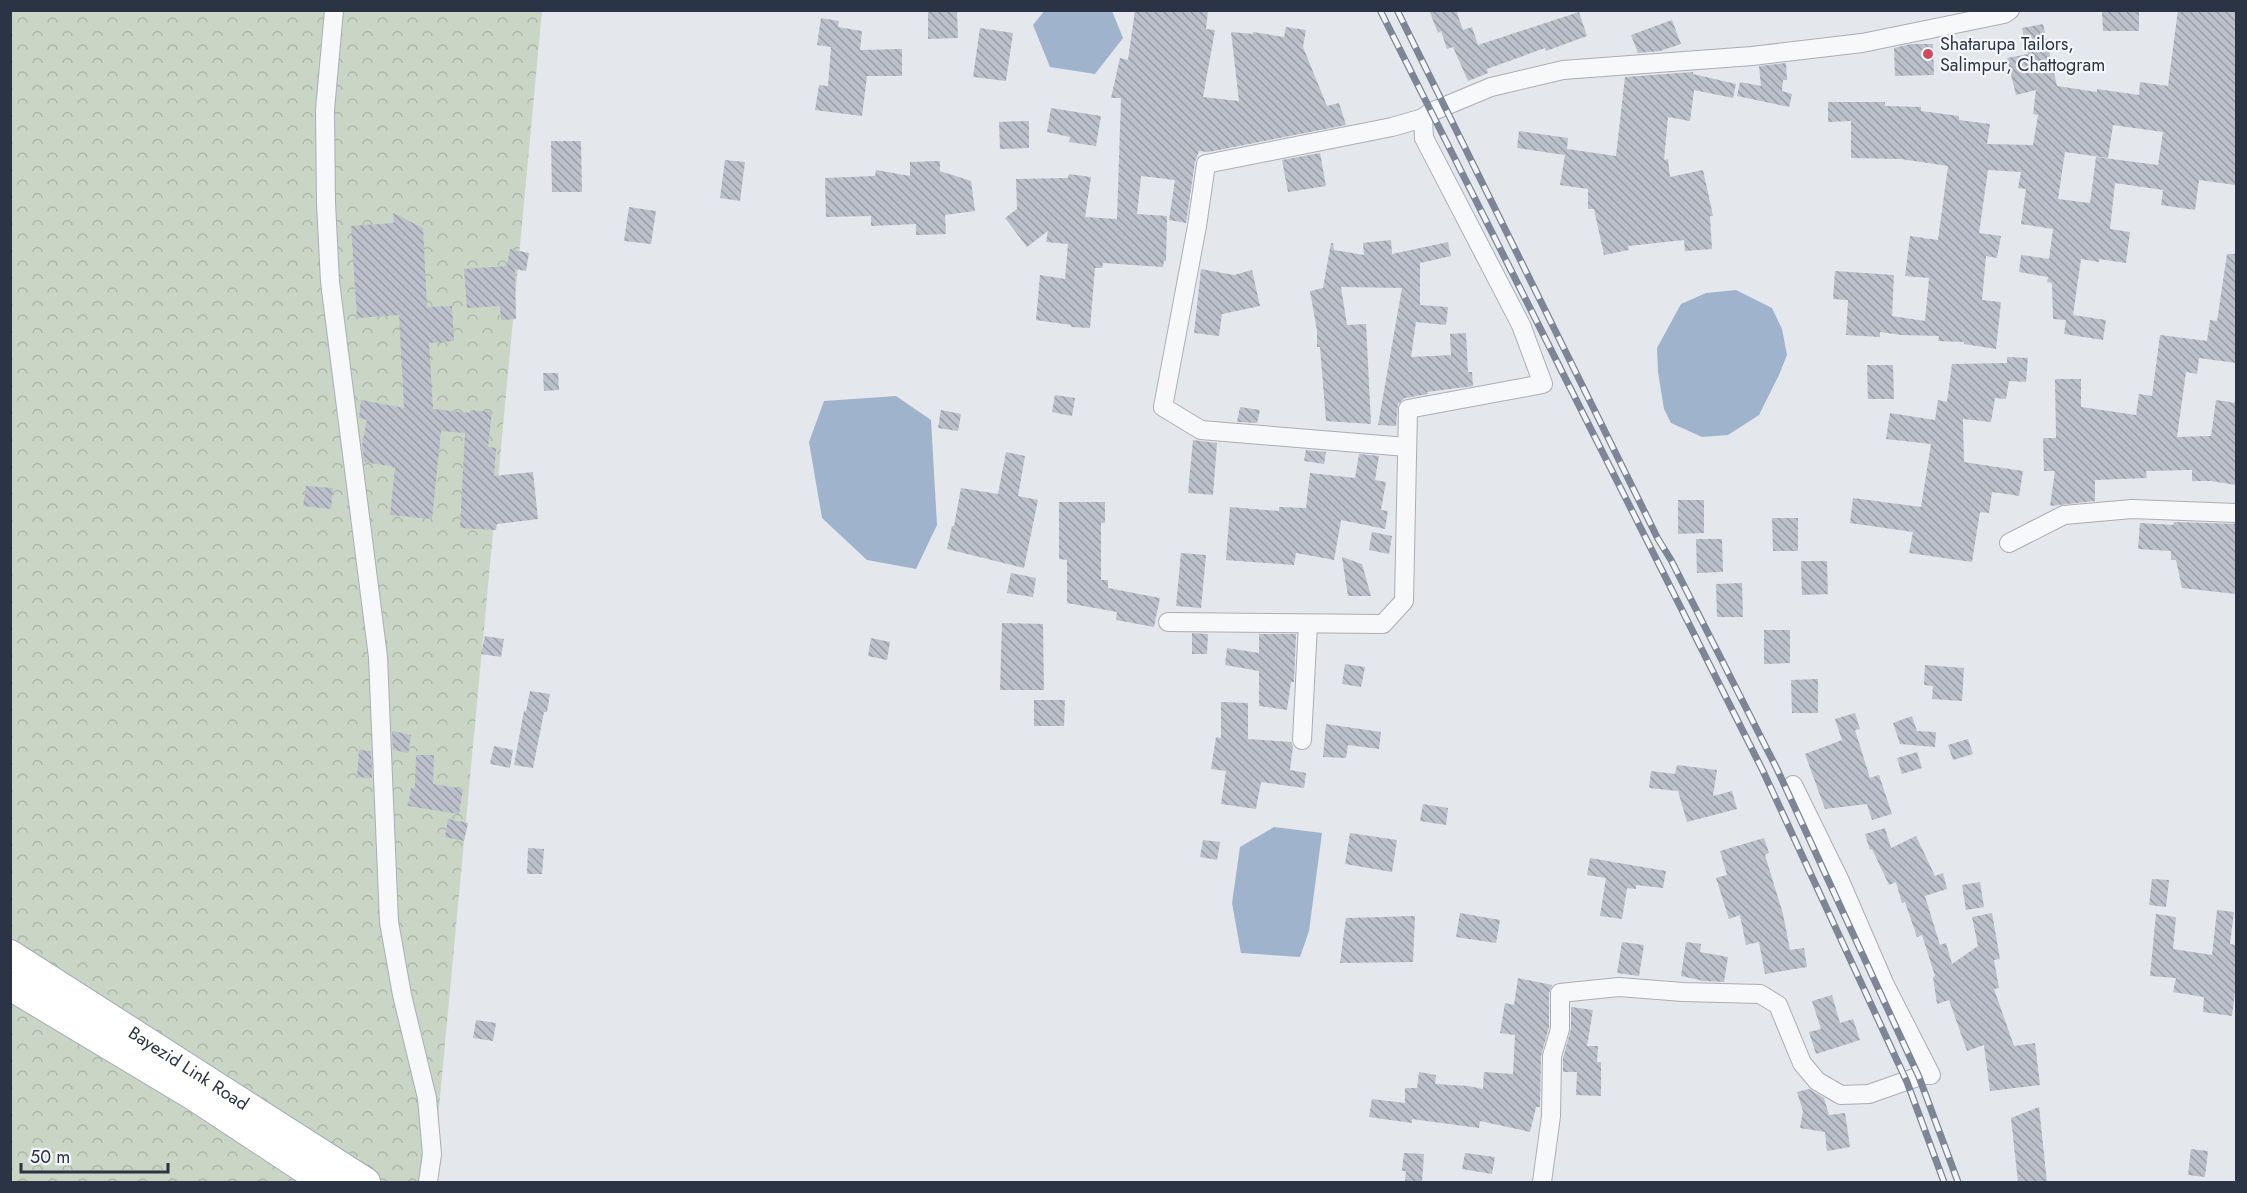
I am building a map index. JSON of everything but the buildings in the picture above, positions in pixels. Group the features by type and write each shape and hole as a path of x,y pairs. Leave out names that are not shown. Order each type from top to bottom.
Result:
{"main road":[{"name":"Bayezid Link Road","path":"10,954 366,1182"},
{"name":"Bayezid Link Road","path":"10,986 195,1097 324,1182"}],"street":[{"path":"334,10 325,110 330,282 378,657 389,922 402,995 427,1098 432,1154 428,1182"},
{"path":"1407,447 1201,430 1163,407 1197,226 1206,164 1392,127 1423,118 1431,112 1491,87 1563,70 1752,56 1862,43 2004,14 2010,10"},
{"path":"1168,622 1383,624 1404,601 1408,409 1542,384 1521,326 1424,138 1423,118"},
{"path":"2009,543 2064,515 2132,509 2236,513"},
{"path":"1302,740 1308,624"},
{"path":"1542,1182 1551,1116 1552,1056 1560,1029 1560,993 1618,987 1760,994 1778,1005 1802,1063 1818,1081 1840,1095 1869,1094 1923,1075 1931,1075 1885,985 1840,881 1793,785"}],"green space":[{"path":"10,11 542,11 432,1182 11,1182"}],"water":[{"path":"1045,10 1112,11 1123,38 1095,74 1050,67 1033,25"},
{"path":"1736,290 1772,308 1782,329 1787,355 1759,415 1728,435 1702,437 1671,423 1664,409 1657,348 1681,304 1706,293"},
{"path":"896,396 931,420 937,525 916,569 867,560 822,518 809,442 824,401"},
{"path":"1274,827 1322,833 1309,931 1300,957 1241,953 1232,903 1240,847"}],"railway":[{"path":"1380,10 1763,771 1907,1082 1944,1182"},
{"path":"1397,10 1658,539 1671,560 1777,769 1919,1077 1958,1182"}],"place":[{"name":"Shatarupa Tailors, Salimpur, Chattogram","path":"1928,54"}]}
